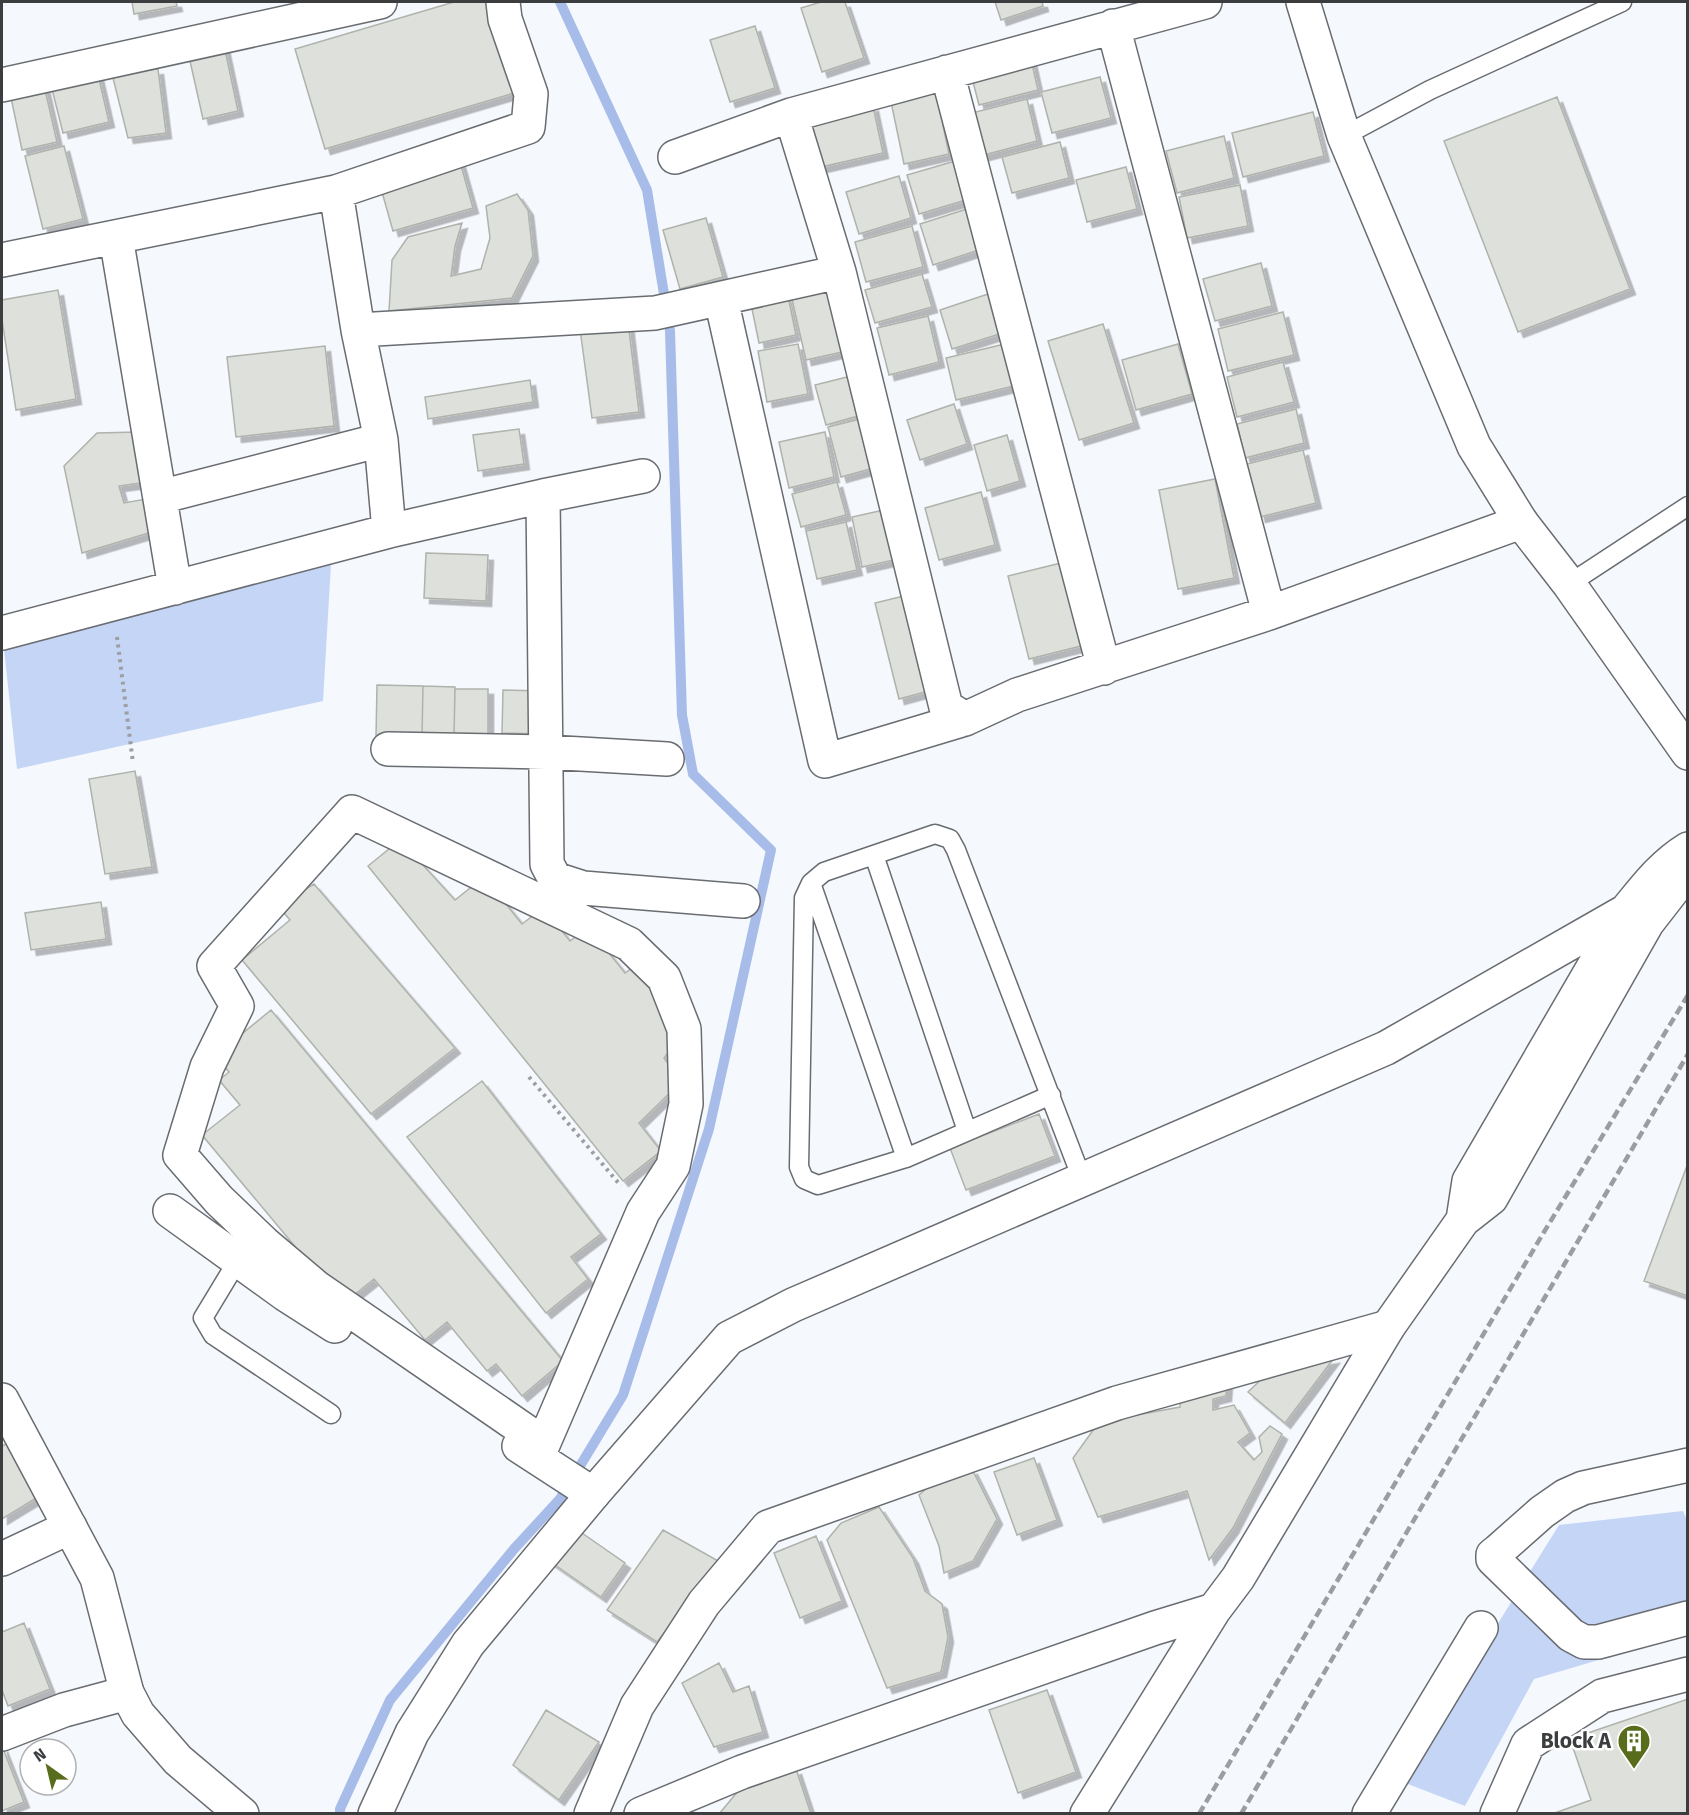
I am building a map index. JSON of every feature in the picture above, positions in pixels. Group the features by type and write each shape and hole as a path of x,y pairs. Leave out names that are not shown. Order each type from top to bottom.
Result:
{"street":[{"path":"2,84 380,2"},
{"path":"2,260 336,192 528,127 531,94 506,19 503,2"},
{"path":"675,157 791,115 1205,2"},
{"path":"1302,2 1344,136 1474,446 1521,522 1569,584 1688,753"},
{"path":"1113,26 1269,613"},
{"path":"947,72 1104,668"},
{"path":"791,115 839,272 946,707 965,719"},
{"path":"336,192 358,330 381,440 389,531"},
{"path":"116,237 175,588"},
{"path":"358,330 669,310 839,272"},
{"path":"721,299 825,761 965,719 1017,695 1269,613 1521,522"},
{"path":"160,496 381,440"},
{"path":"2,633 389,531 643,476"},
{"path":"543,496 547,864 555,879 583,888 743,901"},
{"path":"388,749 546,752 667,759"},
{"path":"294,1285 264,1243 219,1200 180,1155 207,1067 237,1006 214,966 352,812 629,944 664,978 684,1029 686,1104 673,1166 643,1212 540,1450"},
{"path":"1464,1220 1469,1181 1626,911 1652,879 1674,858 1688,849"},
{"path":"1087,1814 1214,1610 1238,1578 1388,1327 1464,1220 1491,1198 1647,923 1675,886 1688,876"},
{"path":"375,1814 412,1733 468,1644 582,1487 729,1338 793,1305 1386,1048 1626,911"},
{"path":"170,1211 238,1260 294,1285 540,1450 582,1487"},
{"path":"591,1814 638,1706 704,1603 768,1527 1117,1403 1388,1327"},
{"path":"2,1400 97,1578 127,1693 138,1714 178,1760 242,1814"},
{"path":"1688,1465 1583,1488 1565,1496 1542,1512 1493,1555 1493,1558 1571,1635 1584,1642 1598,1642 1688,1618"},
{"path":"2,1559 70,1527"},
{"path":"641,1814 742,1772 1155,1628 1214,1610"},
{"path":"1369,1814 1481,1628"},
{"path":"1497,1814 1528,1744 1602,1696 1688,1674"},
{"path":"2,1734 64,1710 127,1693"}],"lane":[{"path":"1344,136 1430,90 1622,2"},
{"path":"1569,584 1688,506"},
{"path":"1051,1095 906,1158 818,1185 804,1179 799,1167 804,898 811,883 824,872 935,834 950,839 956,850 1051,1095 1083,1179"},
{"path":"874,855 967,1131"},
{"path":"811,883 906,1158"},
{"path":"238,1260 203,1318 213,1335 331,1414"}],"path":[{"path":"113,604 133,763"},
{"path":"529,1077 643,1212"}],"shaded area":[{"path":"331,564 323,701 17,769 4,649"},
{"path":"1683,1511 1688,1523 1687,1634 1534,1679 1465,1806 1400,1781 1559,1525"}],"building":[{"path":"132,2 176,2 177,6 134,14"},
{"path":"454,2 487,2 514,93 325,149 295,49"},
{"path":"821,2 845,2 864,58 822,72 801,8"},
{"path":"995,2 1042,2 1043,6 1001,20"},
{"path":"755,26 775,88 730,102 710,40"},
{"path":"224,45 238,111 203,119 188,52"},
{"path":"1030,55 1038,90 979,105 970,70"},
{"path":"96,66 109,122 63,133 49,77"},
{"path":"158,69 166,133 128,138 112,74"},
{"path":"1100,77 1111,118 1052,133 1041,92"},
{"path":"43,81 57,142 22,150 9,88"},
{"path":"935,88 949,154 904,164 890,97"},
{"path":"1557,97 1630,289 1518,332 1444,141"},
{"path":"1027,99 1037,141 980,156 968,114"},
{"path":"873,106 883,153 821,167 811,119"},
{"path":"1313,112 1324,156 1243,177 1232,133"},
{"path":"1224,136 1234,178 1177,193 1166,151"},
{"path":"1060,142 1069,178 1012,193 1002,157"},
{"path":"64,146 83,219 43,229 25,156"},
{"path":"955,161 966,200 919,214 907,175"},
{"path":"460,162 473,208 393,231 380,185"},
{"path":"1126,167 1137,209 1087,222 1076,180"},
{"path":"899,176 911,218 859,234 846,192"},
{"path":"1240,185 1248,226 1187,238 1179,197"},
{"path":"517,194 528,210 533,256 512,298 389,311 392,260 408,237 462,223 455,246 451,276 481,269 490,238 486,206"},
{"path":"970,208 982,249 933,265 920,224"},
{"path":"706,218 723,277 680,289 663,230"},
{"path":"912,226 923,267 866,282 855,242"},
{"path":"1261,263 1272,306 1215,321 1203,279"},
{"path":"922,274 932,307 875,323 865,290"},
{"path":"837,284 851,350 806,360 791,295"},
{"path":"58,290 76,399 16,410 2,320 2,300"},
{"path":"787,291 796,335 759,343 750,299"},
{"path":"997,291 1009,331 952,349 940,310"},
{"path":"1283,312 1294,355 1228,371 1218,329"},
{"path":"928,316 939,362 889,375 877,328"},
{"path":"628,322 639,412 592,418 580,329"},
{"path":"1103,324 1134,423 1079,440 1048,341"},
{"path":"1009,343 1018,385 956,400 946,358"},
{"path":"798,344 808,394 767,402 758,351"},
{"path":"1178,344 1192,394 1136,410 1122,360"},
{"path":"325,346 334,426 236,437 227,357"},
{"path":"1283,362 1294,402 1237,417 1227,377"},
{"path":"855,375 865,414 826,425 815,385"},
{"path":"530,380 533,402 428,419 425,397"},
{"path":"954,404 967,444 920,460 907,420"},
{"path":"1296,409 1304,443 1245,458 1237,424"},
{"path":"868,417 881,466 841,477 828,427"},
{"path":"519,429 524,464 478,471 473,435"},
{"path":"137,432 147,482 119,486 124,503 146,499 152,532 82,553 64,466 97,433"},
{"path":"825,432 834,477 789,488 779,442"},
{"path":"1007,435 1020,481 987,491 974,445"},
{"path":"1303,450 1316,503 1260,517 1247,464"},
{"path":"1215,479 1234,578 1178,589 1159,490"},
{"path":"837,482 846,515 801,527 792,494"},
{"path":"981,492 995,545 939,560 925,508"},
{"path":"893,508 903,558 862,567 852,517"},
{"path":"846,522 857,570 817,579 806,531"},
{"path":"426,553 488,555 486,601 424,598"},
{"path":"1061,563 1081,646 1029,659 1008,576"},
{"path":"912,594 936,689 899,699 875,603"},
{"path":"377,685 423,686 422,737 376,736"},
{"path":"423,686 455,687 454,736 422,736"},
{"path":"455,689 488,689 488,736 454,736"},
{"path":"503,690 543,691 542,734 502,733"},
{"path":"135,771 152,867 105,874 89,779"},
{"path":"400,840 455,900 484,877 522,924 543,908 570,941 588,927 625,973 640,962 679,1038 664,1058 681,1082 639,1123 661,1151 623,1181 368,866"},
{"path":"314,884 455,1048 371,1114 242,960 290,920 278,906"},
{"path":"101,902 106,939 31,950 25,913"},
{"path":"271,1010 563,1361 522,1396 496,1364 487,1371 447,1322 425,1340 374,1279 343,1304 202,1135 240,1105 219,1080 229,1072 215,1056"},
{"path":"482,1081 601,1234 571,1257 588,1279 546,1313 407,1137"},
{"path":"1039,1114 1055,1156 966,1190 950,1148"},
{"path":"1688,1163 1688,1296 1644,1281"},
{"path":"1334,1358 1285,1423 1248,1392 1274,1367"},
{"path":"1227,1382 1226,1396 1213,1399 1213,1410 1234,1405 1250,1433 1238,1442 1254,1460 1262,1452 1259,1437 1270,1426 1282,1434 1233,1528 1209,1560 1187,1491 1098,1517 1073,1458 1099,1422 1180,1407 1181,1396"},
{"path":"10,1442 38,1497 2,1519 2,1446"},
{"path":"1034,1458 1057,1520 1017,1535 994,1472"},
{"path":"972,1469 997,1519 973,1561 944,1573 939,1546 919,1495 936,1480"},
{"path":"879,1507 913,1558 925,1591 942,1604 948,1637 941,1672 887,1688 827,1540 841,1523"},
{"path":"569,1524 625,1563 601,1597 545,1558"},
{"path":"663,1530 720,1562 657,1642 607,1610"},
{"path":"816,1536 842,1601 800,1618 774,1553"},
{"path":"24,1623 50,1689 8,1706 2,1690 2,1632"},
{"path":"719,1663 733,1692 749,1686 763,1732 714,1747 682,1683"},
{"path":"1047,1690 1076,1772 1018,1793 989,1710"},
{"name":"Block A","path":"1688,1699 1688,1814 1552,1814 1591,1800 1570,1739"},
{"path":"546,1710 599,1742 559,1800 513,1765"},
{"path":"2,1746 18,1787 18,1797 22,1797 24,1802 2,1811"},
{"path":"796,1769 811,1814 719,1814 739,1790"}],"waterway":[{"path":"340,1814 340,1809 390,1700 514,1549 560,1499 623,1395 709,1129 771,850 693,774 682,715 670,331 647,190 560,2"}],"railway":[{"path":"1199,1814 1544,1232 1688,995"},
{"path":"1241,1814 1688,1054"}],"place":[{"name":"Block A","path":"1634,1770"}]}
